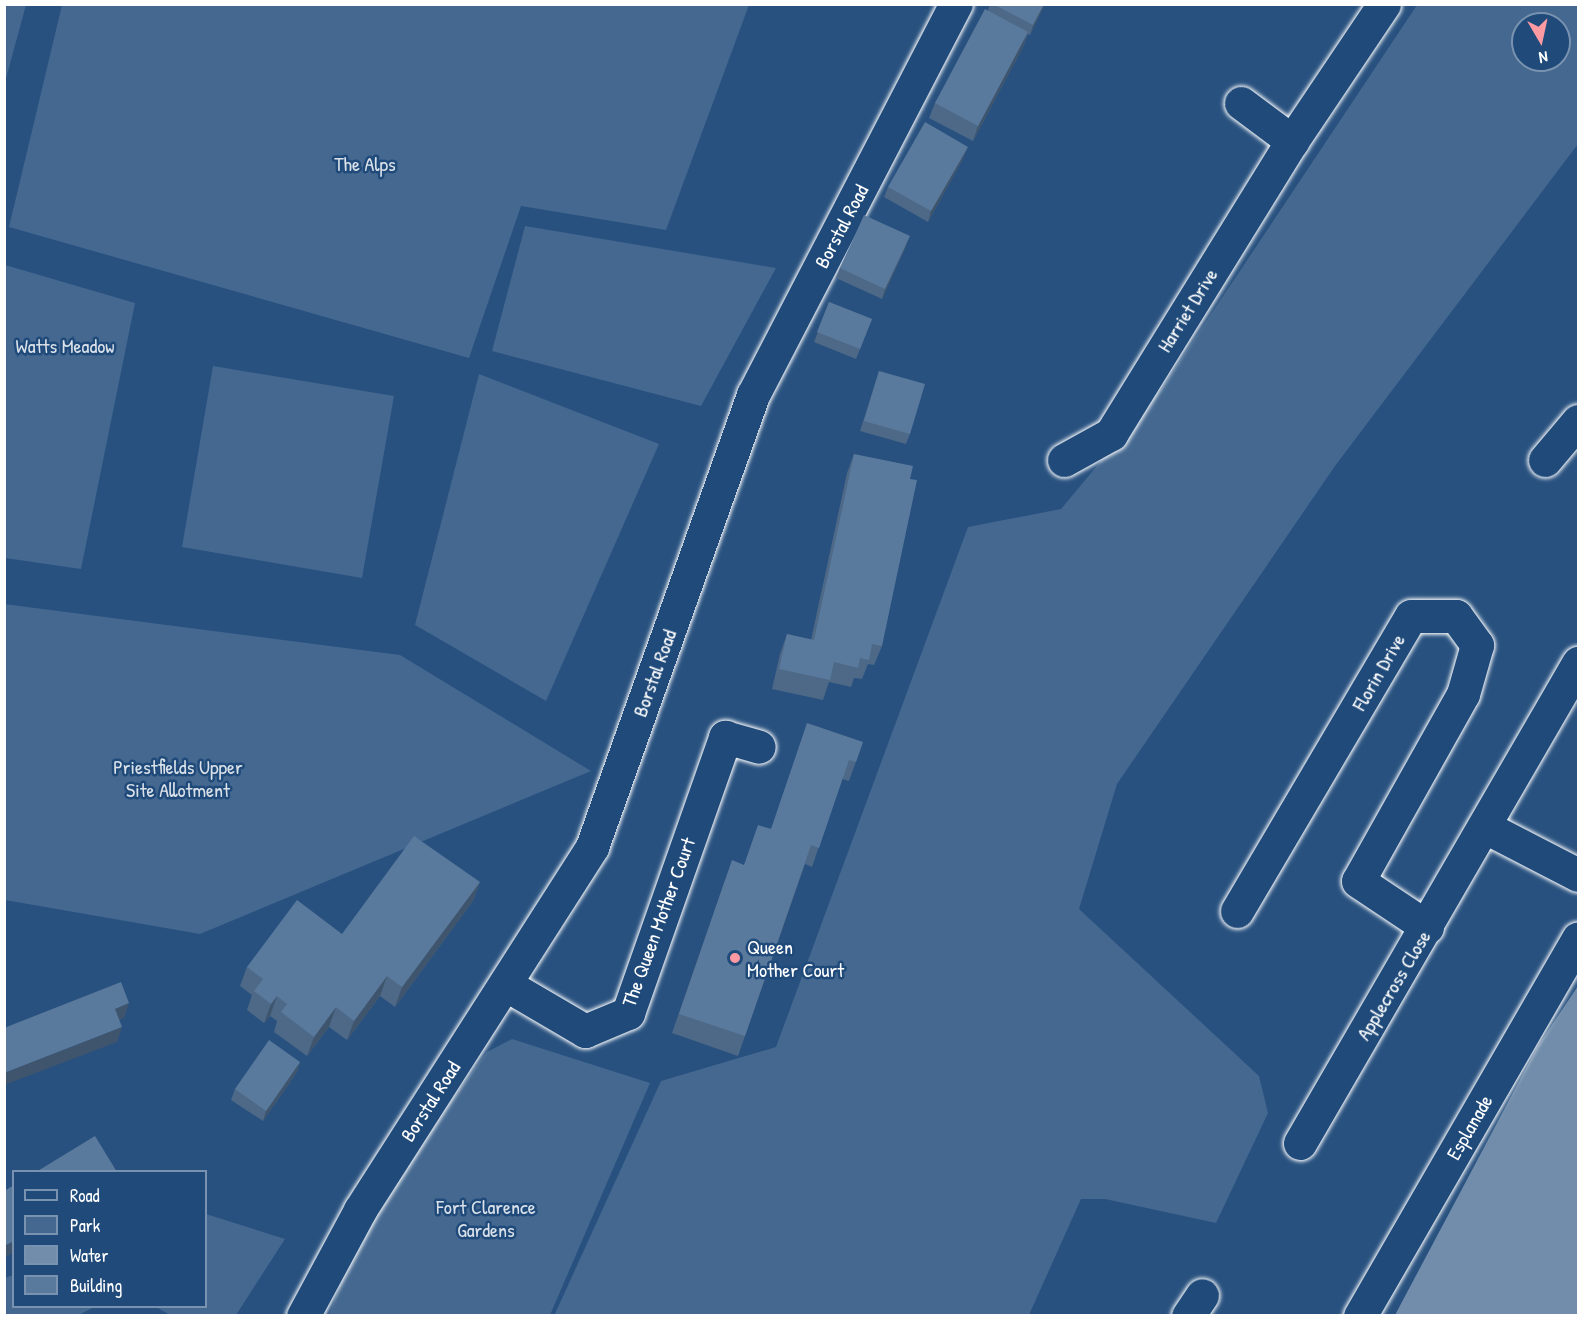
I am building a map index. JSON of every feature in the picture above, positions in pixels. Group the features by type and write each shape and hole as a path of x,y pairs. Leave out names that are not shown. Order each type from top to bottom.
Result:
{"street":[{"name":"Borstal Road","path":"303,1316 360,1210 592,847 753,395 956,4"},
{"name":"Harriet Drive","path":"1064,460 1111,434 1292,141 1384,4"},
{"path":"1241,103 1292,141"},
{"path":"1545,460 1578,421"},
{"name":"Florin Drive","path":"1237,911 1411,616 1456,615 1476,645 1463,694 1358,881 1427,927"},
{"name":"Applecross Close","path":"1300,1143 1487,828 1578,663"},
{"name":"The Queen Mother Court","path":"506,984 585,1031 628,1013 725,737 759,747"},
{"path":"1487,828 1578,875"},
{"name":"Esplanade","path":"1360,1316 1578,938"}],"green space":[{"name":"The Alps","path":"62,4 749,5 666,230 521,206 469,358 9,227"},
{"path":"4,5 26,5 5,82"},
{"path":"1417,5 1578,5 1578,144 1335,466 1117,784 1079,909 1259,1076 1268,1113 1216,1223 1105,1199 1081,1199 1029,1315 554,1316 661,1081 776,1047 968,527 1061,509 1162,388"},
{"path":"525,226 776,268 701,406 492,351"},
{"name":"Watts Meadow","path":"5,265 135,303 81,569 5,558"},
{"path":"213,366 394,396 362,578 182,547"},
{"path":"479,374 659,444 546,701 415,625"},
{"name":"Priestfields Upper Site Allotment","path":"4,604 400,655 591,771 200,934 5,900"},
{"name":"Fort Clarence Gardens","path":"512,1039 650,1083 550,1315 329,1316 364,1219 487,1052"},
{"path":"207,1214 285,1239 236,1315 170,1315 158,1308 207,1308"},
{"path":"12,1275 12,1308 92,1308 79,1315 5,1315 5,1278"}],"water":[{"path":"1578,986 1578,1315 1395,1315 1538,1046"}],"building":[{"path":"993,4 1044,4 1033,25"},
{"path":"985,9 1028,32 978,126 935,103"},
{"path":"925,122 968,147 931,211 888,187"},
{"path":"864,215 910,236 885,289 840,268"},
{"path":"829,302 872,319 860,349 817,332"},
{"path":"879,371 925,384 910,434 864,421"},
{"path":"854,454 913,466 910,479 917,480 882,646 872,644 869,660 860,658 858,668 834,662 830,680 779,669 787,634 814,640"},
{"name":"Queen Mother Court","path":"807,723 863,742 856,762 849,760 819,848 811,845 745,1036 679,1014 732,860 744,865 758,825 771,829"},
{"path":"414,836 480,882 402,987 387,976 354,1021 336,1007 314,1037 281,1012 287,1004 277,996 271,1004 254,991 263,979 247,967 297,900 342,934"},
{"path":"121,982 129,1003 115,1009 122,1027 4,1073 4,1028"},
{"path":"269,1040 300,1062 266,1111 235,1089"},
{"path":"95,1136 116,1170 39,1170"},
{"path":"12,1186 12,1242 4,1246 4,1191"}],"place":[{"name":"Queen Mother Court","path":"735,958"}]}
